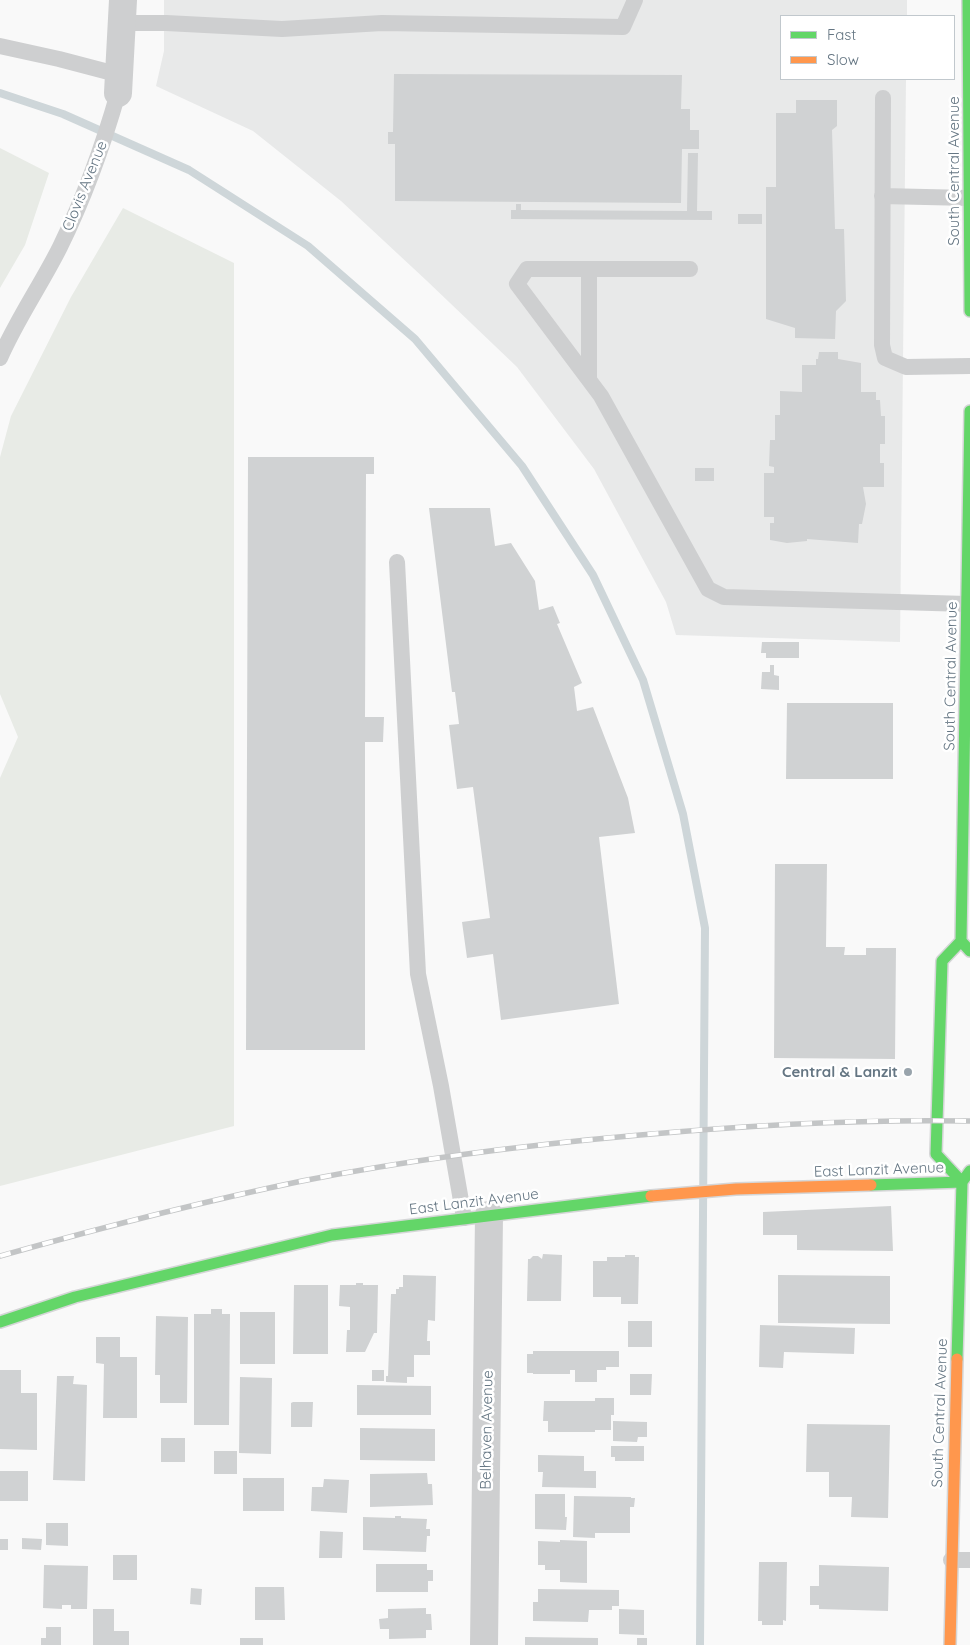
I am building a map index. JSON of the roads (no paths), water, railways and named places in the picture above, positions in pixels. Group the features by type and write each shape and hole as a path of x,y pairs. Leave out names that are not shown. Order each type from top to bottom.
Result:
{"main road":[{"name":"South Central Avenue","path":"968,0 970,311"},
{"name":"South Central Avenue","path":"961,941 967,784 970,411"},
{"path":"968,1178 936,1154 942,961 961,941 970,952"},
{"name":"South Central Avenue","path":"950,1645 951,1560 968,1178"},
{"name":"East Lanzit Avenue","path":"0,1322 75,1297 332,1235 673,1193 968,1178"}],"street":[{"name":"Clovis Avenue","path":"119,84 123,12"},
{"name":"Belhaven Avenue","path":"477,1216 484,1645"}],"lane":[{"path":"123,12 166,23 282,28 382,23 623,27 634,0"},
{"path":"0,46 60,59 119,84"},
{"name":"Clovis Avenue","path":"0,358 60,247 91,175 109,126 119,84"},
{"path":"883,98 882,345 885,358 906,367 970,366"},
{"path":"882,196 969,198"},
{"path":"690,269 527,269 517,284 601,396 708,589 724,597 967,604"},
{"path":"589,269 589,380"},
{"path":"397,562 418,974 441,1086 477,1216"},
{"path":"951,1560 970,1560"}],"waterway":[{"path":"0,93 63,114 189,170 308,246 415,339 522,466 593,575 643,680 683,814 705,928 700,1645"}],"railway":[{"path":"0,1256 75,1235 264,1189 386,1166 512,1148 722,1128 846,1122 970,1121"}],"place":[{"name":"Central & Lanzit","path":"908,1072"}]}
